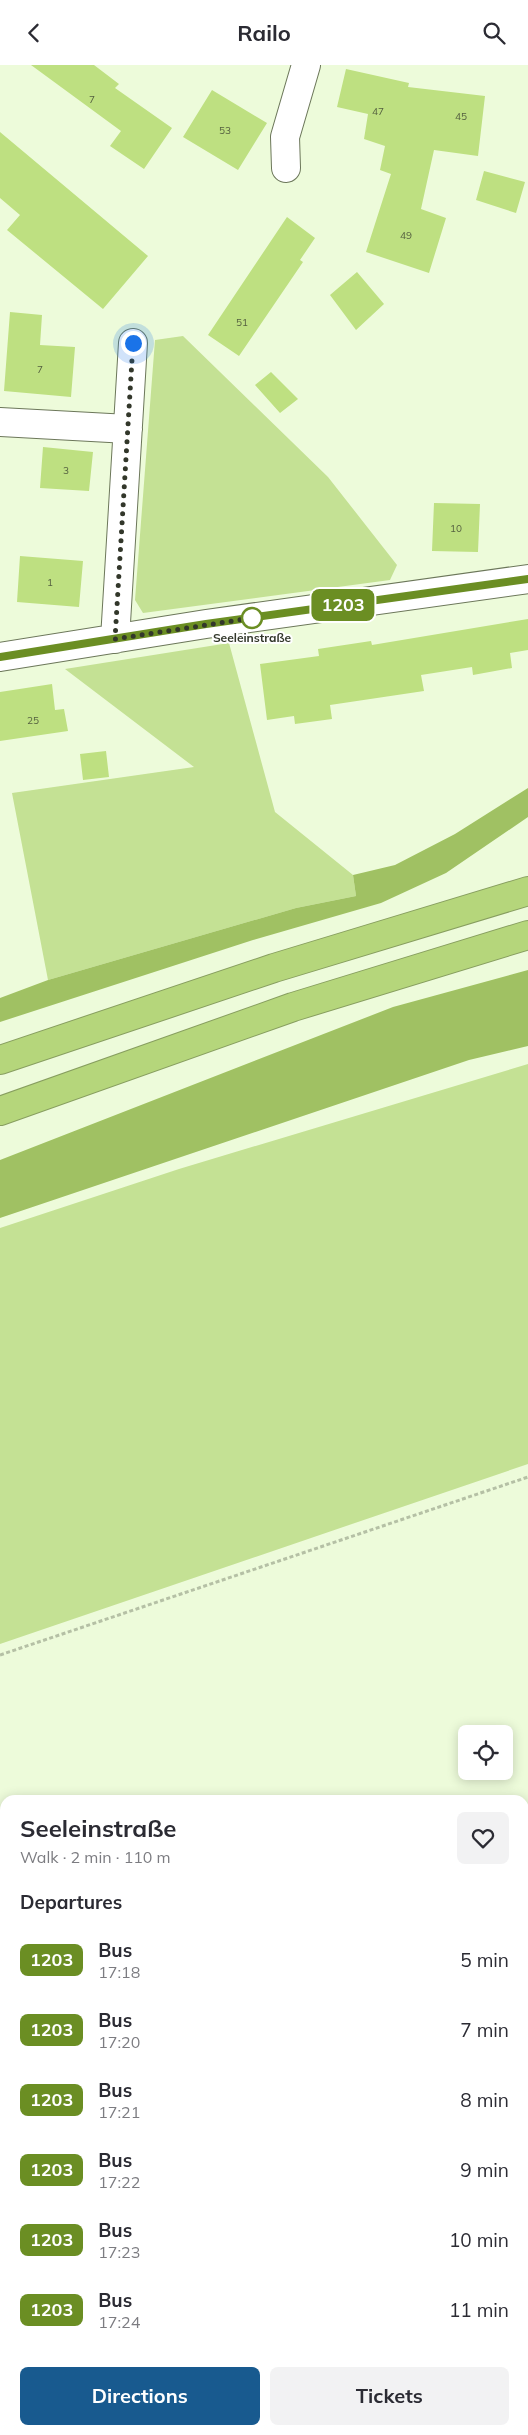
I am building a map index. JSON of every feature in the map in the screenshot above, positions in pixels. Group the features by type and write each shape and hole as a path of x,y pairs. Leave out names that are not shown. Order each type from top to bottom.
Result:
{"highway":[{"path":"0,1060 274,968 528,891"},
{"path":"0,1111 293,1007 528,935"}],"street":[{"path":"286,168 285,137 306,65"},
{"path":"115,639 133,343"},
{"path":"0,422 128,429"},
{"path":"0,657 528,579"}],"path":[{"path":"0,1655 528,1477"}],"green space":[{"path":"183,336 328,477 397,565 390,580 143,613 135,600 155,340"},
{"path":"229,643 275,812 353,875 356,896 296,908 48,980 12,793 194,767 65,669"},
{"path":"528,788 528,817 446,873 381,903 253,940 0,1022 0,998 48,980 296,908 356,896 353,875 395,865 455,834"},
{"path":"528,970 528,1046 469,1060 0,1218 0,1160 393,1007"},
{"path":"528,1064 528,1464 0,1644 0,1228 179,1169"}],"building":[{"path":"31,65 94,65 119,84 115,88 172,128 144,169 110,146 121,131"},
{"path":"346,69 409,83 408,87 485,96 478,156 434,150 421,209 446,218 429,273 366,252 391,174 380,170 385,146 364,139 368,114 337,107"},
{"path":"212,90 267,123 238,170 183,137"},
{"path":"0,132 148,256 103,309 7,230 20,215 0,198"},
{"path":"484,171 525,182 516,213 476,200"},
{"path":"287,217 315,238 300,260 303,262 239,356 208,335"},
{"path":"357,272 384,304 356,330 330,295"},
{"path":"10,312 42,315 40,345 75,347 71,397 4,391"},
{"path":"271,372 298,399 280,413 255,385"},
{"path":"43,447 93,452 89,491 40,488"},
{"path":"434,503 480,504 478,552 432,551"},
{"path":"20,556 83,561 79,607 17,602"},
{"path":"528,619 528,650 510,653 512,668 473,675 472,667 421,675 424,691 330,705 332,719 295,724 294,716 267,720 260,664 319,656 318,649 371,641 372,645"},
{"path":"52,684 55,710 64,709 68,731 0,741 0,692"},
{"path":"106,751 109,777 83,780 80,754"}],"bus line":[{"name":"1203","path":"0,657 206,624 528,579"}],"place":[{"name":"Seeleinstraße","path":"252,618"}],"route":[{"path":"133,343 115,639 252,618"}]}
